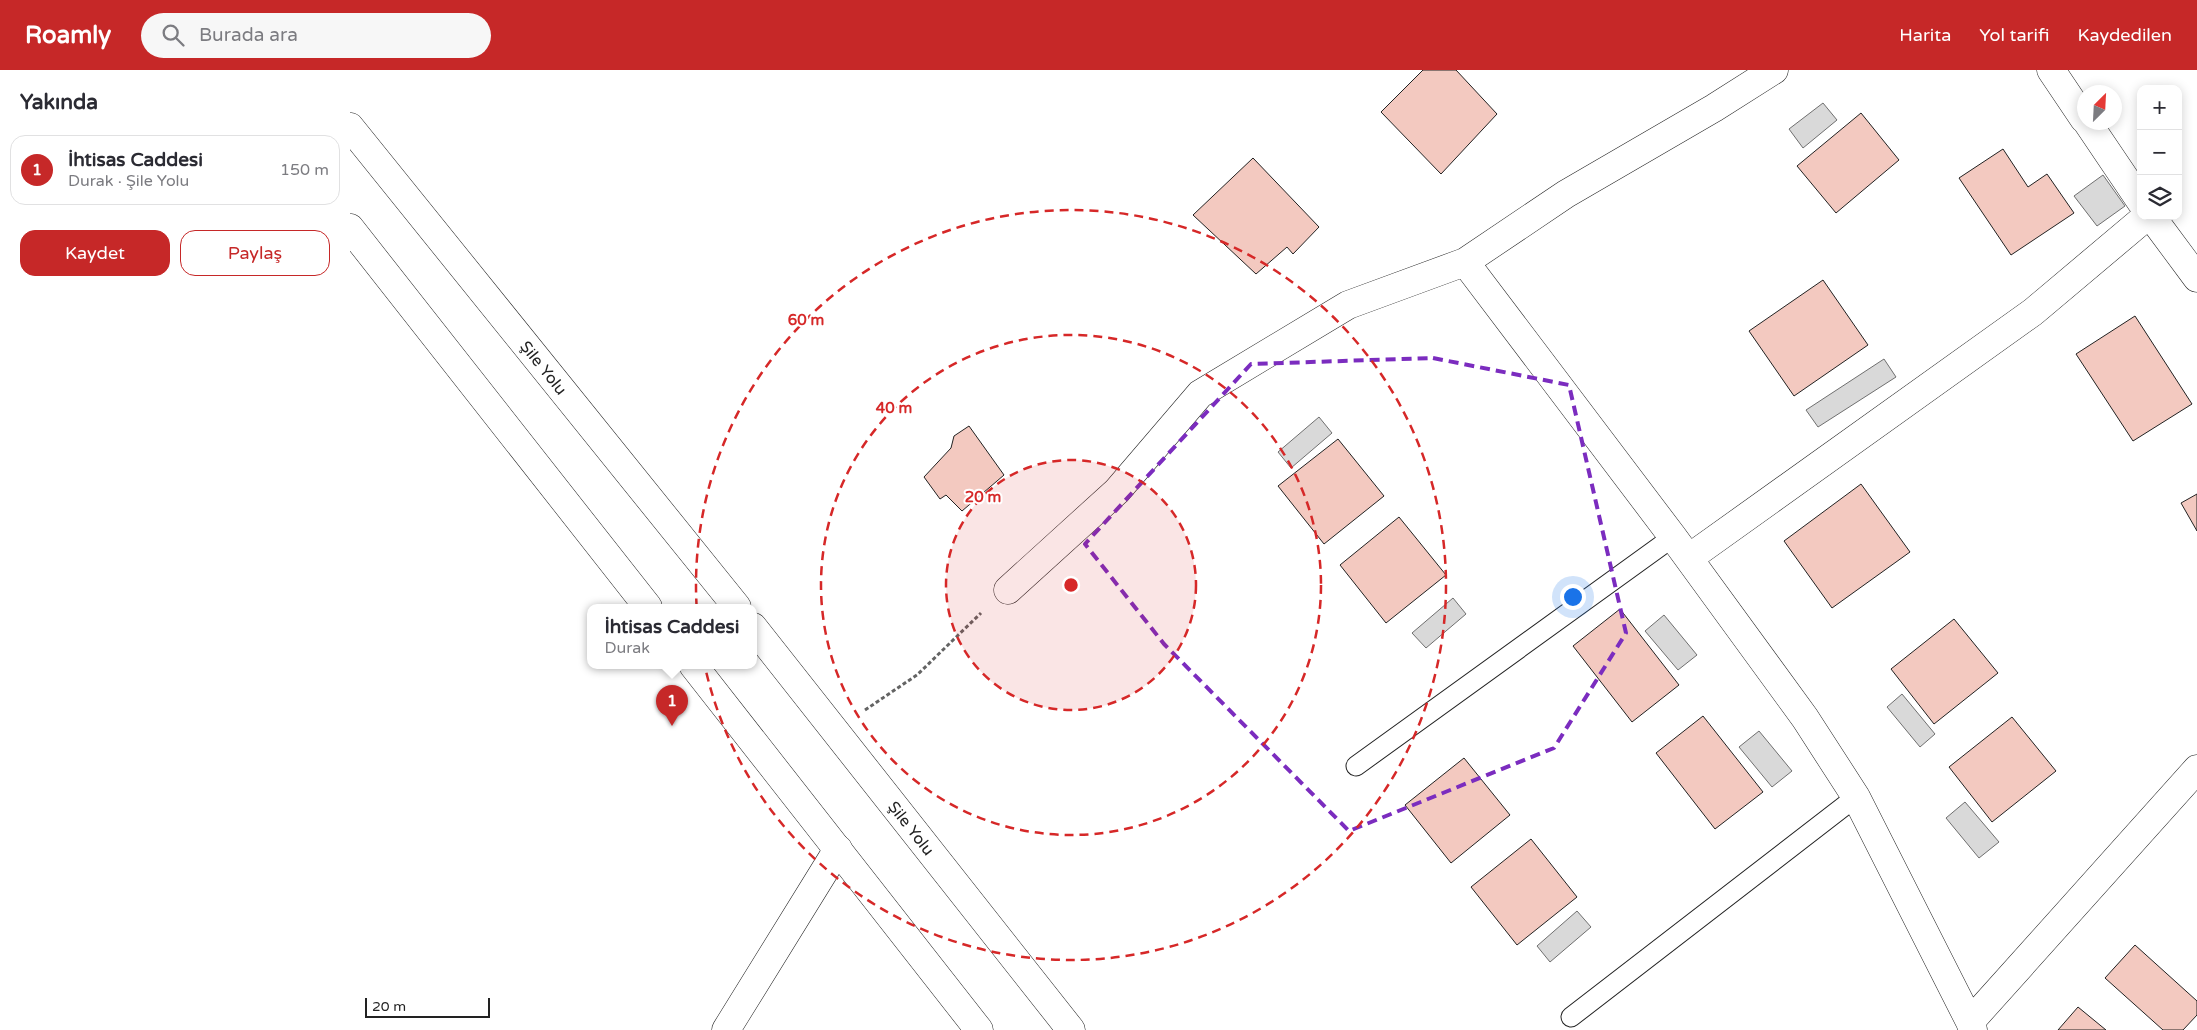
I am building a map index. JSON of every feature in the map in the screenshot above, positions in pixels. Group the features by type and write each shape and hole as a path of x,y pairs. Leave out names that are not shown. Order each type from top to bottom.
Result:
{"main road":[{"path":"1008,590 1117,490 1200,394 1348,306 1465,262 1566,194 1714,108 1774,70"},
{"path":"2051,70 2077,109"},
{"name":"Şile Yolu","path":"350,128 735,604"},
{"path":"2092,130 2137,196"},
{"path":"1681,547 2033,312 2144,220"},
{"path":"2152,220 2197,278"},
{"path":"350,228 646,604"},
{"path":"1465,262 1681,547 1805,718 1856,797 1972,1026 2197,769"},
{"name":"Şile Yolu","path":"757,632 1071,1030"},
{"path":"696,669 979,1030"},
{"path":"726,1030 838,849"}],"lane":[{"path":"1356,766 1681,547"},
{"path":"1570,1017 1856,797"}],"path":[{"path":"818,707 856,716 917,675 970,623 1008,590"}],"highlighted area":[{"path":"1433,358 1569,385 1626,633 1554,748 1349,831 1164,644 1085,544 1251,364"}],"shaded area":[{"path":"1823,103 1837,120 1803,148 1789,129"},
{"path":"2103,175 2125,206 2097,226 2074,196"},
{"path":"1884,359 1896,377 1818,427 1806,410"},
{"path":"1319,417 1332,433 1291,468 1278,452"},
{"path":"1453,598 1466,614 1426,648 1412,633"},
{"path":"1664,615 1697,655 1678,670 1645,631"},
{"path":"1902,694 1935,734 1920,747 1887,707"},
{"path":"1759,731 1792,771 1772,787 1739,747"},
{"path":"1965,802 1999,842 1979,858 1946,818"},
{"path":"1577,911 1591,927 1550,962 1537,946"}],"building":[{"path":"1423,70 1456,70 1497,114 1441,174 1381,112"},
{"path":"1861,113 1899,160 1836,213 1797,166"},
{"path":"2003,149 2028,187 2047,174 2074,213 2011,255 1959,178"},
{"path":"1253,158 1319,227 1293,254 1287,247 1256,274 1193,215"},
{"path":"1823,280 1868,345 1794,396 1749,331"},
{"path":"2135,316 2192,404 2133,441 2076,354"},
{"path":"969,426 1004,475 962,511 946,495 940,499 924,477 951,448 954,436"},
{"path":"1338,439 1384,496 1324,544 1278,486"},
{"path":"1861,484 1910,552 1832,608 1784,541"},
{"path":"2197,494 2197,531 2181,503"},
{"path":"1399,517 1446,575 1386,623 1340,565"},
{"path":"1620,609 1679,685 1632,722 1573,646"},
{"path":"1954,619 1998,673 1934,724 1891,669"},
{"path":"1703,716 1763,792 1715,829 1656,753"},
{"path":"2012,717 2056,771 1992,822 1949,767"},
{"path":"1464,758 1510,815 1451,863 1405,805"},
{"path":"1531,839 1577,897 1517,945 1471,887"},
{"path":"2135,945 2197,1001 2197,1015 2183,1030 2163,1030 2105,978"},
{"path":"2078,1007 2106,1030 2058,1030"}],"place":[{"name":"İhtisas Caddesi","path":"672,726"}]}
